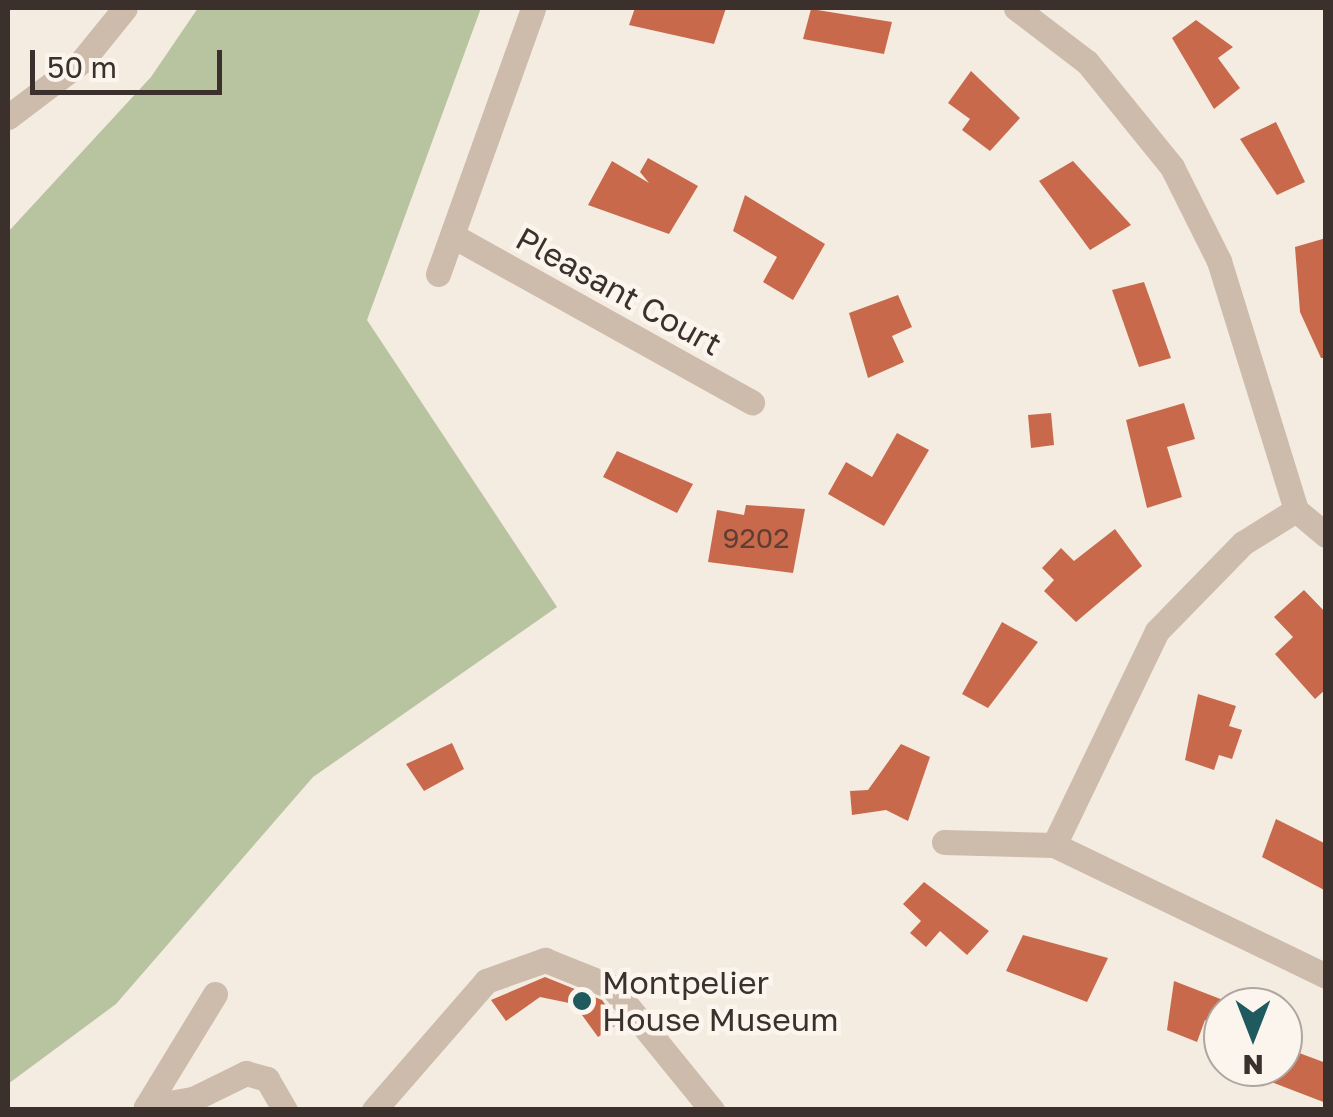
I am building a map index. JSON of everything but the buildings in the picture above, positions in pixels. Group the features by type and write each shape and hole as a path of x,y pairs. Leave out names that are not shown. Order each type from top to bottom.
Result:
{"street":[{"path":"8,117 82,61 125,8"},
{"path":"438,274 533,8"},
{"path":"1016,8 1120,98 1191,201 1246,339 1296,510 1326,535"},
{"name":"Pleasant Court","path":"454,237 752,402"},
{"path":"1054,845 1157,632 1243,543 1296,510"},
{"path":"944,842 1054,845 1326,976"},
{"path":"374,1110 486,982 545,960 612,988 712,1110"},
{"path":"141,1109 214,994"},
{"path":"141,1109 192,1099 246,1072 267,1079 285,1110"}],"green space":[{"path":"198,8 481,8 367,320 557,607 313,777 116,1004 8,1084 8,232 151,77"}],"place":[{"name":"Montpelier House Museum","path":"582,1001"}]}
